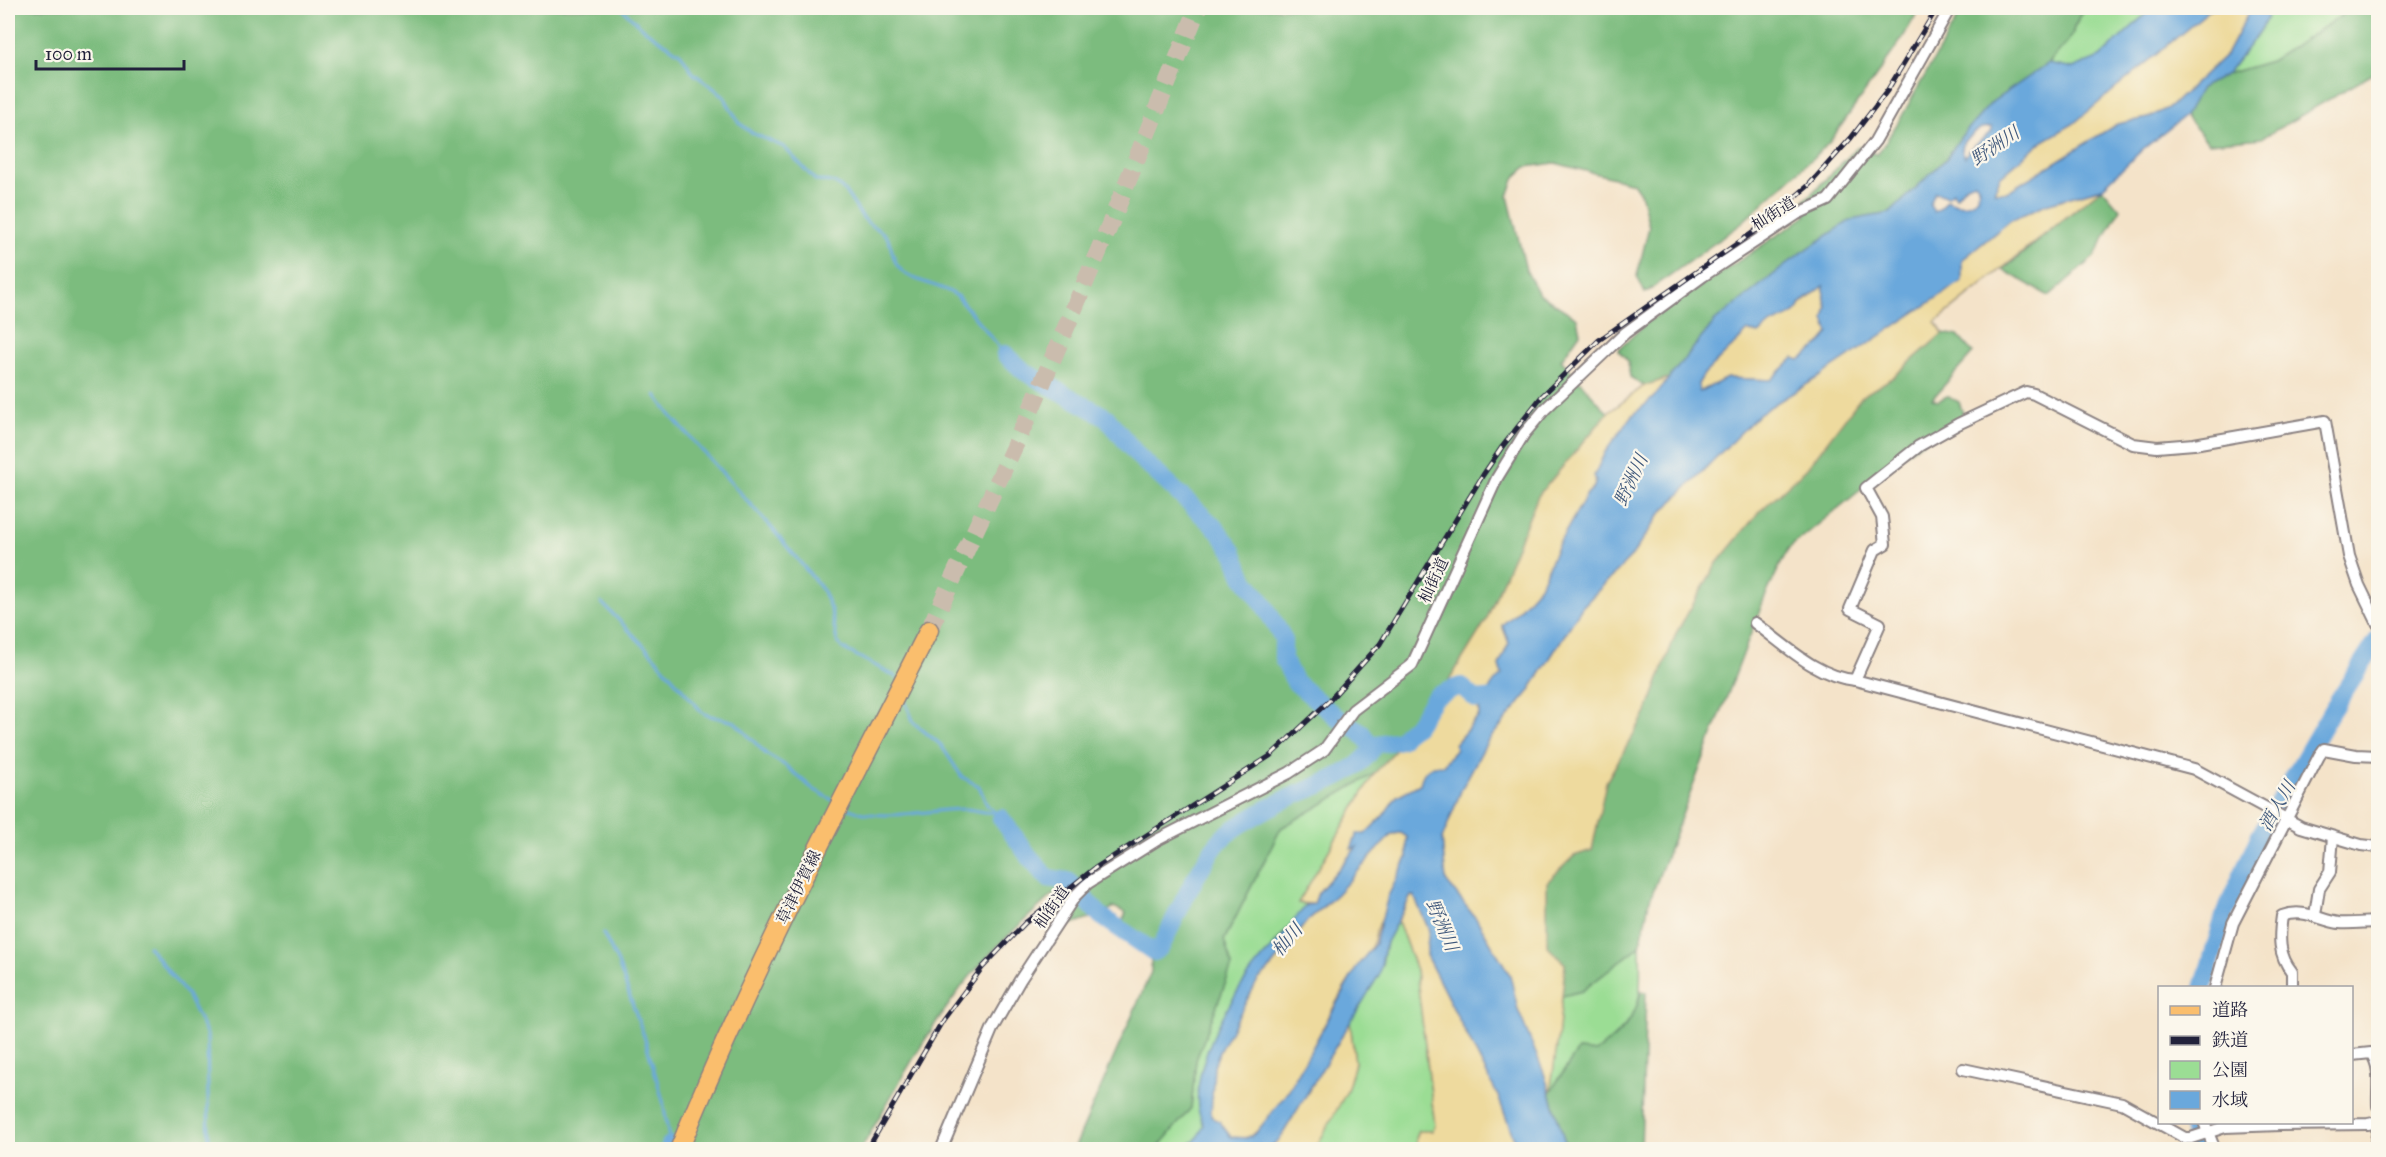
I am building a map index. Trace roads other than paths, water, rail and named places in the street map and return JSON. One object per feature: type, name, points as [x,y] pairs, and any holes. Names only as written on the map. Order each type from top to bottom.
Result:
[{"type":"main road","name":"草津伊賀線","points":[[679,1149],[753,980],[804,872],[930,630]]},
{"type":"street","name":"杣街道","points":[[941,1149],[993,1027],[1020,980],[1075,896],[1088,883],[1157,840],[1289,772],[1324,750],[1353,710],[1412,665],[1497,478],[1531,426],[1545,409],[1625,333],[1703,276],[1797,214],[1828,200],[1875,141],[1950,8]]},
{"type":"street","points":[[1855,680],[1880,624],[1850,609],[1875,550],[1885,544],[1882,517],[1866,488],[1919,446],[1958,424],[2026,392],[2133,444],[2157,447],[2194,444],[2325,421],[2349,556],[2359,585],[2379,624]]},
{"type":"street","points":[[1755,624],[1837,678],[1855,680],[2194,769],[2285,820],[2333,837],[2361,845],[2379,847]]},
{"type":"street","points":[[2215,986],[2232,923],[2324,749],[2356,755],[2379,756]]},
{"type":"street","points":[[2314,915],[2319,889],[2330,872],[2333,837]]},
{"type":"street","points":[[2292,986],[2292,972],[2285,963],[2281,951],[2279,934],[2282,916],[2290,913],[2314,915],[2339,923],[2379,921]]},
{"type":"street","points":[[2353,1055],[2371,1053],[2379,1063],[2377,1090],[2379,1106]]},
{"type":"street","points":[[1963,1069],[2122,1103],[2158,1122]]},
{"type":"street","points":[[2185,1137],[2206,1127],[2280,1124],[2368,1125],[2379,1122]]},
{"type":"street","points":[[2161,1124],[2185,1137]]},
{"type":"street","points":[[2206,1127],[2215,1149]]},
{"type":"street","points":[[2375,1149],[2379,1127]]},
{"type":"street","points":[[2185,1137],[2187,1149]]},
{"type":"water","points":[[2152,8],[2212,8],[2073,124],[2038,144],[2000,177],[1994,192],[2007,192],[2117,124],[2148,118],[2170,107],[2227,53],[2251,8],[2272,8],[2260,31],[2227,74],[2201,88],[2185,116],[2143,149],[2102,188],[2046,204],[2011,220],[1962,260],[1962,281],[1817,378],[1760,413],[1662,512],[1630,558],[1582,607],[1528,693],[1487,742],[1462,788],[1442,839],[1446,881],[1477,920],[1510,975],[1518,1010],[1544,1073],[1567,1149],[1518,1149],[1498,1096],[1426,955],[1429,930],[1414,896],[1411,896],[1386,942],[1379,975],[1279,1140],[1269,1149],[1181,1149],[1195,1141],[1204,1126],[1198,1108],[1201,1073],[1213,1037],[1231,1002],[1255,967],[1304,908],[1314,904],[1318,893],[1357,847],[1351,849],[1357,834],[1365,834],[1383,816],[1397,796],[1420,784],[1427,769],[1443,765],[1456,749],[1455,744],[1479,716],[1487,694],[1494,682],[1502,675],[1499,665],[1509,643],[1502,625],[1540,586],[1556,549],[1587,494],[1594,487],[1596,480],[1594,476],[1605,452],[1633,415],[1653,398],[1715,321],[1801,253],[1851,220],[1890,213],[1947,158],[1960,138],[1992,102],[2049,63],[2073,68],[2100,57]],"holes":[[[1992,127],[1992,131],[1969,150],[1965,157],[1962,151],[1963,142],[1981,128]],[[1975,182],[1979,187],[1973,202],[1958,204],[1947,200],[1941,208],[1934,212],[1930,205],[1935,192],[1947,197],[1953,192],[1956,197],[1966,185]],[[1824,286],[1827,308],[1824,319],[1829,333],[1818,346],[1800,360],[1794,358],[1771,380],[1727,378],[1699,392],[1698,384],[1704,374],[1748,331],[1759,334],[1771,324],[1793,314],[1801,303]],[[1401,833],[1407,837],[1407,858],[1388,896],[1375,944],[1358,965],[1289,1090],[1256,1133],[1247,1138],[1231,1137],[1219,1121],[1211,1115],[1214,1066],[1219,1052],[1258,980],[1268,971],[1307,921],[1337,894],[1392,834]]]},
{"type":"waterway","points":[[621,8],[645,30],[681,54],[693,73],[723,95],[739,123],[752,133],[784,147],[816,181],[830,182],[839,186],[867,222],[886,236],[898,267],[912,277],[957,296],[1005,354]]},
{"type":"waterway","points":[[1005,354],[1025,372],[1106,417],[1138,456],[1216,528],[1233,551],[1243,576],[1263,603],[1283,638],[1283,659],[1295,682],[1339,719],[1360,731],[1371,745],[1401,740],[1408,731],[1416,726],[1435,697],[1451,690],[1461,686],[1477,700],[1494,698],[1506,691]]},
{"type":"waterway","points":[[656,395],[671,416],[770,526],[822,589],[831,610],[837,641],[842,648],[896,678]]},
{"type":"waterway","points":[[601,602],[654,656],[702,712],[735,722],[766,754],[786,766],[813,789],[836,802]]},
{"type":"waterway","name":"酒人川","points":[[2204,986],[2225,913],[2259,837],[2332,710],[2378,639]]},
{"type":"waterway","points":[[903,696],[914,723],[941,745],[962,777],[979,786],[987,805],[1001,818]]},
{"type":"waterway","points":[[1001,818],[1048,878],[1068,881],[1101,916],[1154,952],[1161,947],[1191,886],[1210,854],[1227,834],[1278,803],[1346,772],[1368,755],[1374,745]]},
{"type":"waterway","points":[[847,808],[860,812],[890,815],[965,809],[993,812]]},
{"type":"waterway","points":[[603,933],[618,963],[645,1039],[663,1101],[670,1145]]},
{"type":"waterway","points":[[148,946],[187,995],[207,1035],[209,1150]]},
{"type":"waterway","name":"酒人川","points":[[2192,1124],[2199,1150]]},
{"type":"waterway","points":[[669,1150],[670,1145]]},
{"type":"tunnel","points":[[929,630],[1026,421],[1111,222],[1198,8]]},
{"type":"railway","points":[[867,1150],[943,1020],[982,968],[1025,923],[1095,868],[1270,756],[1329,701],[1380,644],[1483,475],[1542,396],[1599,340],[1755,231],[1808,186],[1851,138],[1887,91],[1937,8]]},
{"type":"water label","name":"野洲川","points":[[1995,146]]},
{"type":"water label","name":"野洲川","points":[[1631,480]]},
{"type":"water label","name":"野洲川","points":[[1442,925]]},
{"type":"water label","name":"杣川","points":[[1287,940]]}]
